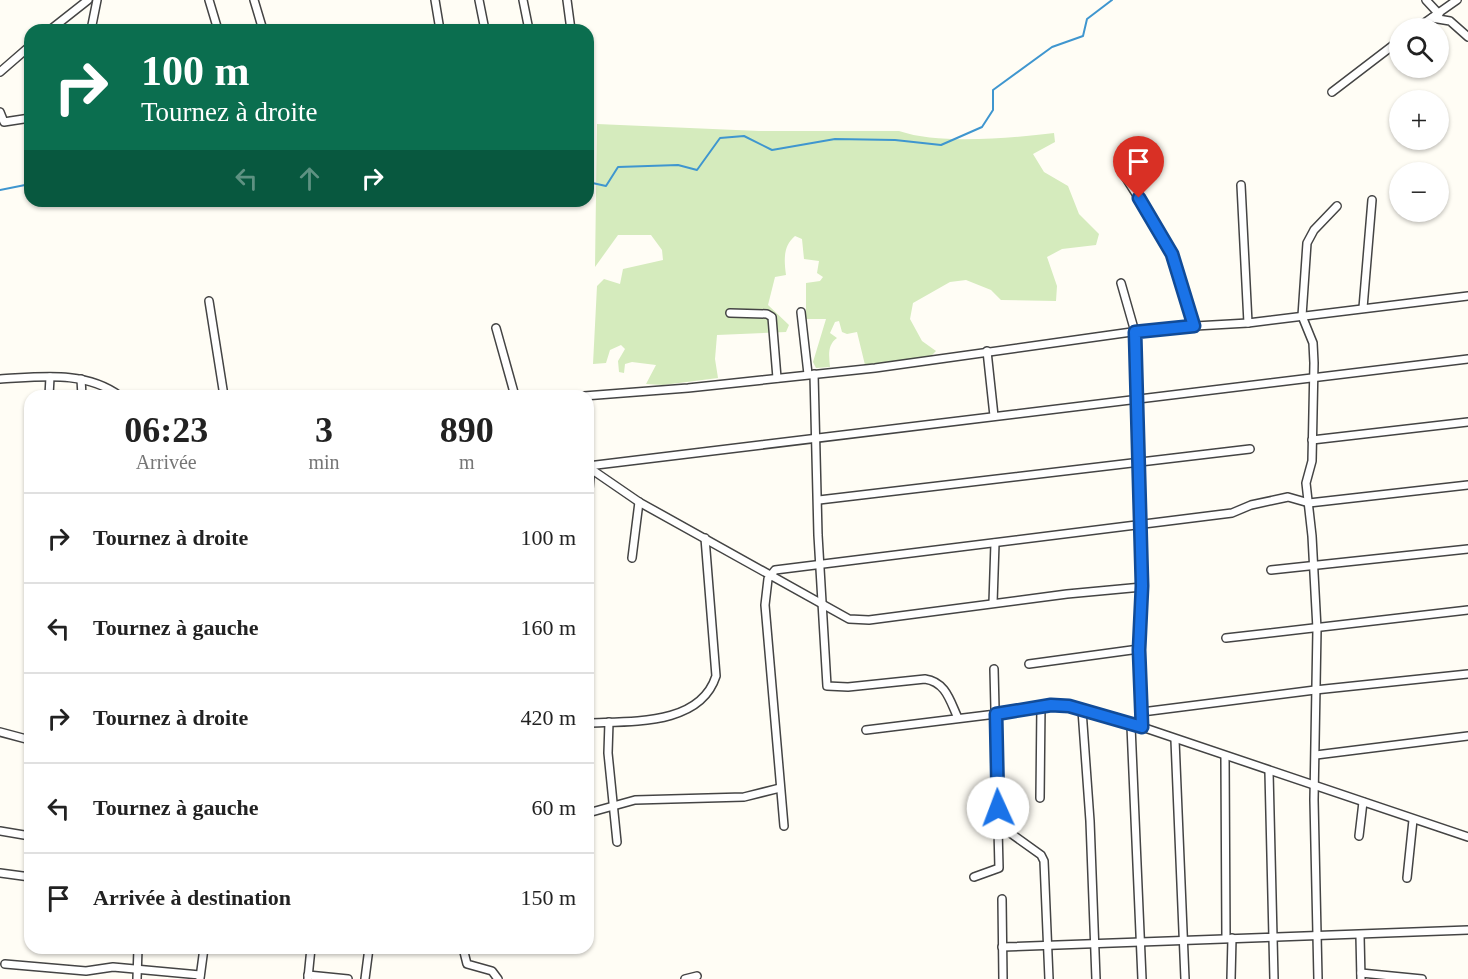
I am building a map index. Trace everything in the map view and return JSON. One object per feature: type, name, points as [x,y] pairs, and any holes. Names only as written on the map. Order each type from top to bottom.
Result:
[{"type":"street","points":[[58,24],[88,0]]},
{"type":"street","points":[[93,24],[97,0]]},
{"type":"street","points":[[209,0],[216,24]]},
{"type":"street","points":[[254,0],[261,24]]},
{"type":"street","points":[[435,0],[439,24]]},
{"type":"street","points":[[479,0],[484,24]]},
{"type":"street","points":[[523,0],[528,24]]},
{"type":"street","points":[[567,0],[570,24]]},
{"type":"street","points":[[1426,0],[1436,16],[1450,21],[1468,37]]},
{"type":"street","points":[[1433,18],[1454,2]]},
{"type":"street","points":[[1450,21],[1454,2]]},
{"type":"street","points":[[1332,92],[1389,48]]},
{"type":"street","points":[[0,72],[24,51]]},
{"type":"street","points":[[0,112],[4,122],[24,119]]},
{"type":"street","points":[[1126,178],[1166,241],[1194,326]]},
{"type":"street","points":[[1241,185],[1248,323]]},
{"type":"street","points":[[1363,308],[1372,200]]},
{"type":"street","points":[[1318,979],[1315,690],[1317,629],[1306,483],[1312,461],[1314,377],[1313,343],[1302,316],[1307,243],[1314,230],[1338,206]]},
{"type":"street","points":[[1120,282],[1135,332],[1142,586],[1139,650],[1142,727]]},
{"type":"street","points":[[594,395],[777,378],[952,358],[987,351],[1135,332],[1248,323],[1468,296]]},
{"type":"street","points":[[209,301],[223,390]]},
{"type":"street","points":[[801,312],[811,374],[817,438],[819,563],[827,686],[848,687],[925,679],[935,681],[941,684],[958,718]]},
{"type":"street","points":[[730,313],[767,314],[772,317],[777,378]]},
{"type":"street","points":[[496,327],[513,390]]},
{"type":"street","points":[[987,351],[994,416]]},
{"type":"street","points":[[594,466],[1468,359]]},
{"type":"street","points":[[49,390],[50,377]]},
{"type":"street","points":[[0,380],[50,377],[81,379],[112,390]]},
{"type":"street","points":[[81,379],[82,390]]},
{"type":"street","points":[[1312,440],[1468,422]]},
{"type":"street","points":[[819,500],[1096,468],[1138,460],[1250,449]]},
{"type":"street","points":[[594,471],[639,502],[771,573],[849,619],[869,620],[1142,586]]},
{"type":"street","points":[[594,476],[602,477]]},
{"type":"street","points":[[771,573],[781,568],[819,563],[995,543],[1085,530],[1140,526],[1232,513],[1251,505],[1288,497],[1309,503],[1468,485]]},
{"type":"street","points":[[633,558],[639,502]]},
{"type":"street","points":[[594,723],[656,719],[677,713],[695,705],[712,687],[716,676],[705,538]]},
{"type":"street","points":[[993,603],[995,543]]},
{"type":"street","points":[[1271,570],[1394,555],[1468,549]]},
{"type":"street","points":[[771,573],[765,605],[784,826]]},
{"type":"street","points":[[1226,638],[1468,610]]},
{"type":"street","points":[[1029,664],[1139,650]]},
{"type":"street","points":[[974,877],[999,868],[994,669]]},
{"type":"street","points":[[1142,712],[1315,690],[1468,674]]},
{"type":"street","points":[[866,730],[996,714],[1041,705],[1082,710],[1131,726],[1142,727],[1468,837]]},
{"type":"street","points":[[1040,798],[1041,705]]},
{"type":"street","points":[[1082,710],[1096,979]]},
{"type":"street","points":[[609,722],[608,753],[617,842]]},
{"type":"street","points":[[1131,726],[1133,821],[1142,979]]},
{"type":"street","points":[[0,732],[24,738]]},
{"type":"street","points":[[1316,755],[1468,736]]},
{"type":"street","points":[[1175,740],[1185,979]]},
{"type":"street","points":[[1226,757],[1231,979]]},
{"type":"street","points":[[1269,771],[1274,979]]},
{"type":"street","points":[[594,812],[613,807],[625,801],[744,798],[780,788]]},
{"type":"street","points":[[613,795],[625,801]]},
{"type":"street","points":[[1359,836],[1363,802]]},
{"type":"street","points":[[1407,878],[1413,820]]},
{"type":"street","points":[[999,825],[1041,855],[1044,861],[1049,979]]},
{"type":"street","points":[[0,831],[24,835]]},
{"type":"street","points":[[0,873],[24,876]]},
{"type":"street","points":[[1002,899],[1003,979]]},
{"type":"street","points":[[1002,948],[1185,939],[1360,936],[1468,930]]},
{"type":"street","points":[[1360,936],[1361,976],[1422,979]]},
{"type":"street","points":[[137,979],[138,954]]},
{"type":"street","points":[[4,964],[86,971],[113,967],[200,977],[203,954]]},
{"type":"street","points":[[310,954],[308,977],[348,979]]},
{"type":"street","points":[[365,979],[368,954]]},
{"type":"street","points":[[465,954],[467,964],[492,971],[498,979]]},
{"type":"street","points":[[685,979],[697,976]]},
{"type":"green space","points":[[597,124],[759,131],[899,131],[934,138],[955,139],[1054,133],[1055,142],[1033,154],[1044,172],[1068,186],[1079,214],[1099,234],[1096,245],[1062,249],[1047,257],[1057,286],[1056,301],[1001,300],[991,290],[966,280],[950,282],[913,303],[910,319],[922,341],[936,351],[931,356],[865,365],[857,332],[847,334],[842,332],[839,321],[835,322],[830,333],[837,338],[830,347],[830,367],[816,368],[813,362],[826,319],[806,319],[806,283],[820,281],[823,277],[817,273],[819,261],[804,259],[802,239],[795,236],[786,249],[786,275],[775,277],[768,305],[789,325],[786,332],[717,335],[715,359],[718,378],[663,385],[646,384],[656,365],[632,362],[625,364],[624,373],[619,372],[618,361],[625,349],[621,345],[610,350],[606,363],[593,364],[597,286],[604,279],[620,284],[623,269],[663,260],[662,250],[651,235],[618,235],[595,267]]},
{"type":"waterway","points":[[594,183],[606,186],[618,167],[678,165],[697,170],[720,138],[744,136],[772,150],[835,139],[895,140],[941,145],[982,127],[993,110],[993,90],[1052,47],[1083,36],[1087,19],[1112,0]]},
{"type":"waterway","points":[[0,190],[24,185]]},
{"type":"route","points":[[998,808],[996,714],[1041,705],[1069,706],[1131,726],[1142,727],[1139,650],[1142,586],[1135,332],[1194,326],[1172,254],[1139,198]]}]
